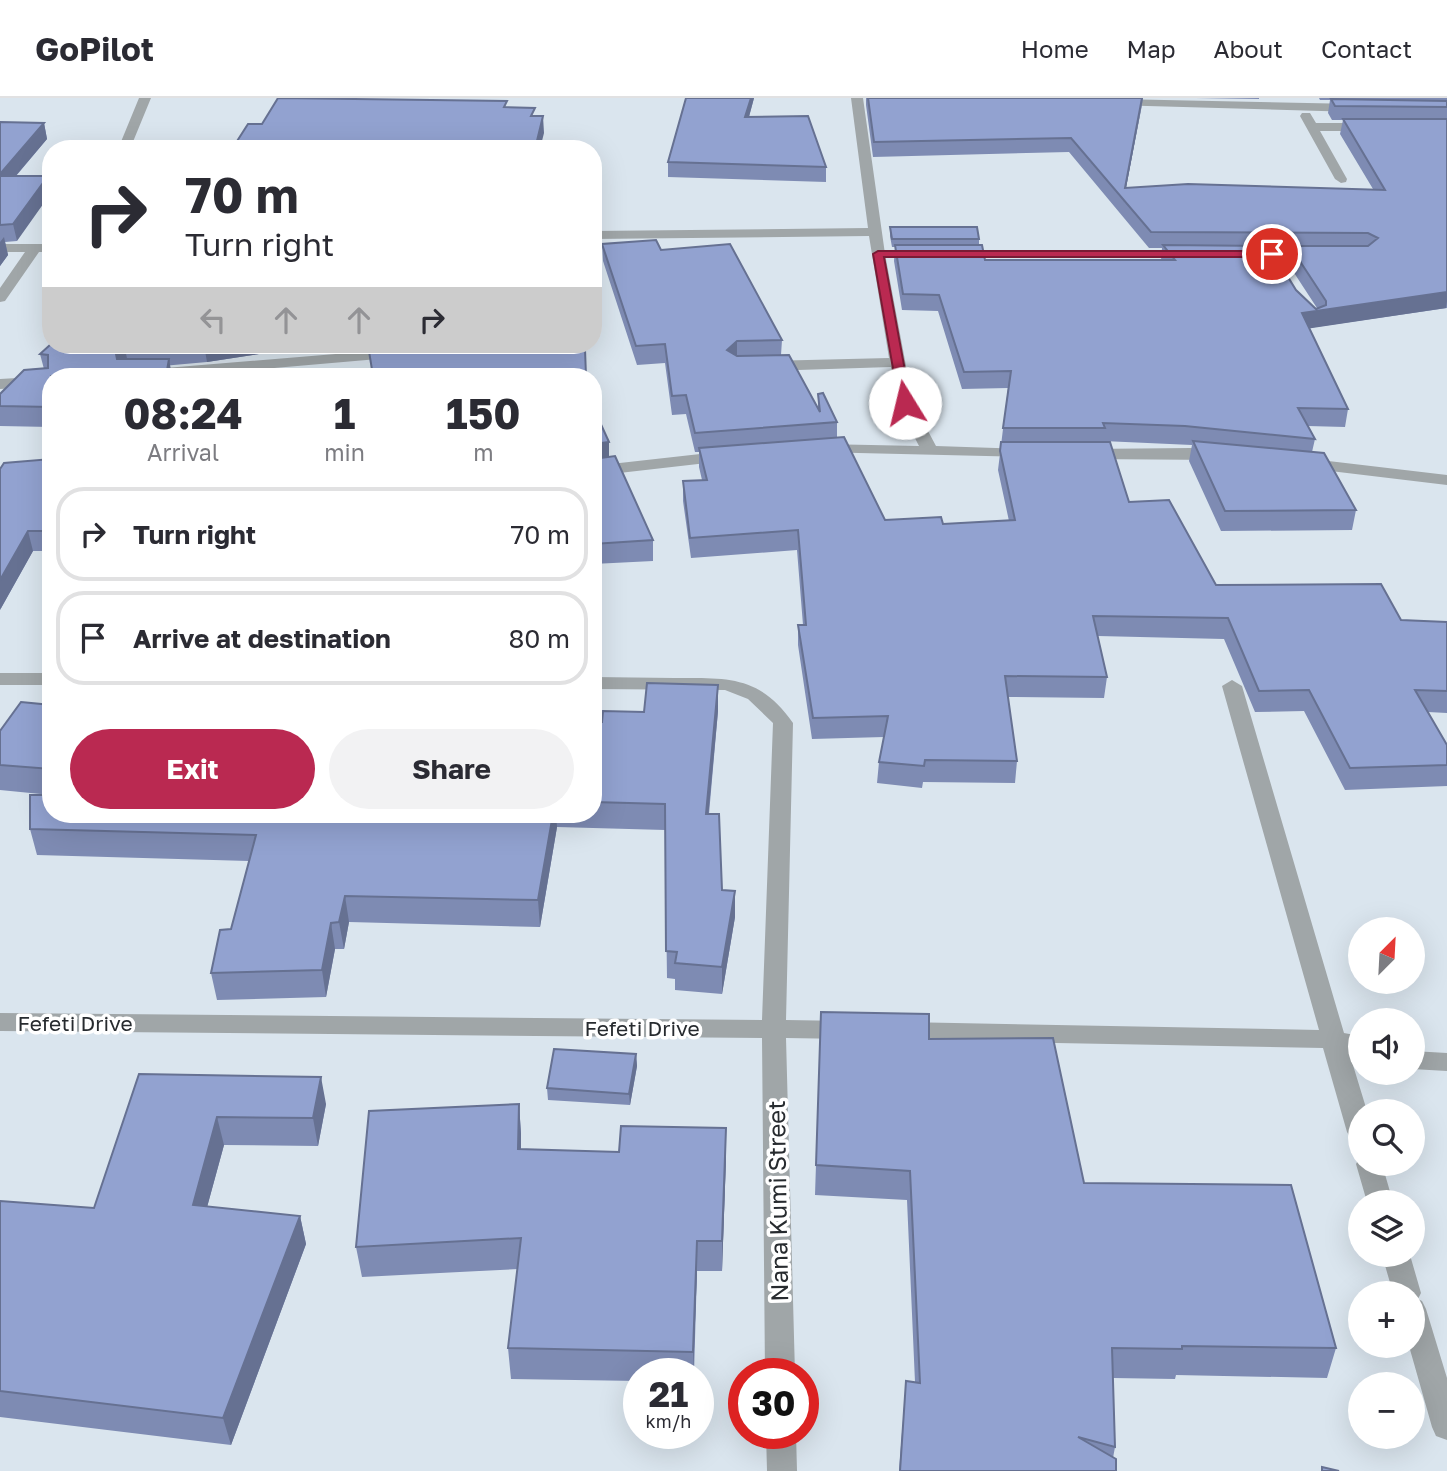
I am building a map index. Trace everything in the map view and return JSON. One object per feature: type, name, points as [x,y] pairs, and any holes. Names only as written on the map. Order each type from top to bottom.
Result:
[{"type":"street","points":[[128,140],[145,98]]},
{"type":"street","points":[[847,98],[871,99]]},
{"type":"street","points":[[857,98],[877,232],[885,254],[905,403],[930,451]]},
{"type":"street","points":[[1107,103],[1300,102],[1368,108]]},
{"type":"street","points":[[1300,102],[1341,179]]},
{"type":"street","points":[[1311,127],[1379,127]]},
{"type":"street","points":[[602,235],[877,232]]},
{"type":"street","points":[[0,248],[42,248]]},
{"type":"street","points":[[0,298],[35,248]]},
{"type":"street","points":[[946,254],[1204,254]]},
{"type":"street","points":[[1231,254],[1276,260],[1338,255]]},
{"type":"street","points":[[227,368],[396,354]]},
{"type":"street","points":[[750,366],[899,362]]},
{"type":"street","points":[[0,384],[42,382]]},
{"type":"street","points":[[803,451],[844,448],[1039,454]]},
{"type":"street","points":[[1066,454],[1191,453],[1232,457]]},
{"type":"street","points":[[602,470],[748,454]]},
{"type":"street","points":[[1286,461],[1447,480]]},
{"type":"street","points":[[0,679],[42,679]]},
{"type":"street","points":[[602,683],[728,684],[755,695],[772,709],[783,723],[774,1029]]},
{"type":"street","points":[[1232,686],[1350,1099]]},
{"type":"street","name":"Fefeti Drive","points":[[0,1022],[774,1029],[1332,1039],[1348,1042]]},
{"type":"street","name":"Nana Kumi Street","points":[[774,1029],[780,1358]]},
{"type":"street","points":[[1425,1061],[1447,1062]]},
{"type":"street","points":[[1425,1353],[1447,1427]]},
{"type":"street","points":[[781,1449],[782,1471]]},
{"type":"building","points":[[278,98],[507,101],[504,107],[535,108],[531,116],[543,116],[537,140],[238,140],[248,124],[262,124]]},
{"type":"building","points":[[686,98],[751,98],[745,117],[808,116],[826,167],[668,162]]},
{"type":"building","points":[[868,98],[1142,98],[1125,188],[1188,184],[1385,190],[1343,119],[1447,119],[1447,292],[1302,313],[1348,409],[1298,408],[1315,439],[1185,426],[1103,423],[1105,428],[1003,428],[1011,371],[964,372],[939,295],[903,294],[895,245],[982,245],[985,260],[1175,260],[1163,245],[1269,246],[1296,290],[1316,309],[1326,305],[1326,301],[1290,246],[1368,246],[1378,238],[1368,233],[1151,232],[1071,138],[874,142]]},
{"type":"building","points":[[1331,99],[1447,101],[1447,107],[1335,106]]},
{"type":"building","points":[[0,122],[44,123],[0,174]]},
{"type":"building","points":[[0,176],[42,176],[42,184],[13,224],[0,225]]},
{"type":"building","points":[[890,227],[977,227],[979,239],[892,239]]},
{"type":"building","points":[[656,240],[661,250],[730,244],[782,340],[737,341],[727,350],[737,356],[789,355],[820,412],[818,394],[823,393],[837,422],[695,433],[686,395],[672,396],[665,344],[636,346],[602,244]]},
{"type":"building","points":[[40,354],[116,354],[117,359],[169,359],[167,368],[48,368],[48,355]]},
{"type":"building","points":[[369,354],[585,354],[586,368],[372,368]]},
{"type":"building","points":[[42,368],[42,407],[0,406],[0,394],[24,370]]},
{"type":"building","points":[[602,427],[609,442],[602,443]]},
{"type":"building","points":[[844,437],[885,520],[941,517],[943,524],[1015,520],[1000,451],[1001,442],[1110,442],[1129,502],[1169,500],[1216,585],[1381,584],[1401,620],[1447,622],[1447,691],[1415,690],[1447,745],[1447,765],[1350,768],[1309,690],[1259,691],[1228,618],[1093,616],[1107,677],[1005,676],[1017,761],[925,760],[924,766],[879,762],[888,716],[813,718],[798,625],[806,625],[798,530],[690,538],[683,481],[707,480],[699,448]]},
{"type":"building","points":[[1193,441],[1324,453],[1356,510],[1225,511]]},
{"type":"building","points":[[615,456],[653,540],[602,543],[602,458]]},
{"type":"building","points":[[42,460],[42,531],[28,531],[0,580],[0,469],[4,463]]},
{"type":"building","points":[[647,683],[718,685],[706,814],[719,814],[722,890],[735,891],[722,967],[675,963],[677,952],[666,951],[665,804],[602,802],[603,711],[644,712]]},
{"type":"building","points":[[21,702],[42,704],[42,768],[0,765],[0,731]]},
{"type":"building","points":[[30,795],[42,795],[42,823],[551,823],[538,900],[345,896],[339,922],[331,923],[322,970],[211,973],[220,930],[231,929],[256,835],[30,829]]},
{"type":"building","points":[[821,1012],[929,1014],[929,1039],[1053,1038],[1084,1183],[1291,1185],[1336,1348],[1112,1348],[1115,1447],[1078,1437],[1116,1459],[1116,1471],[900,1471],[906,1381],[920,1383],[910,1171],[816,1165]]},
{"type":"building","points":[[554,1049],[636,1054],[629,1094],[547,1088]]},
{"type":"building","points":[[139,1074],[321,1077],[313,1118],[217,1117],[193,1205],[300,1216],[223,1418],[0,1391],[0,1201],[94,1208]]},
{"type":"building","points":[[519,1104],[518,1149],[619,1152],[621,1126],[726,1128],[722,1241],[697,1241],[693,1352],[508,1348],[521,1238],[356,1247],[369,1111]]},
{"type":"building","points":[[1322,1467],[1339,1471],[1322,1471]]},
{"type":"route","points":[[905,403],[878,254],[1272,254]]}]
